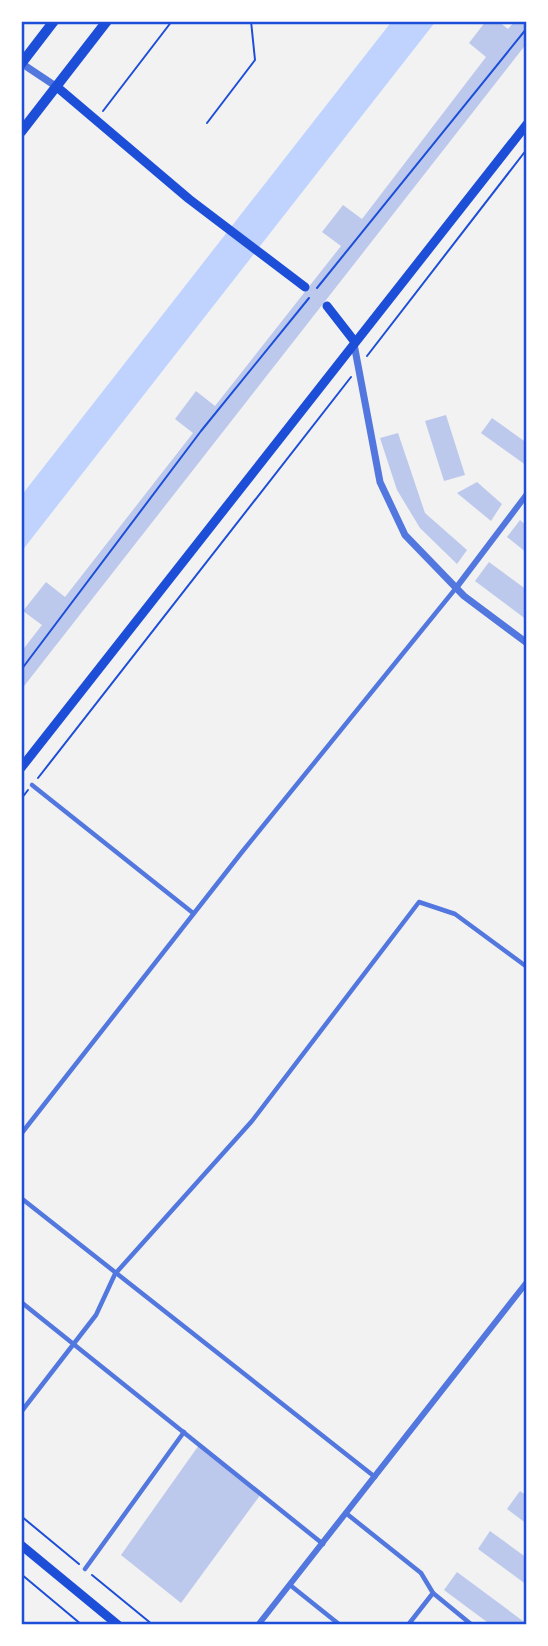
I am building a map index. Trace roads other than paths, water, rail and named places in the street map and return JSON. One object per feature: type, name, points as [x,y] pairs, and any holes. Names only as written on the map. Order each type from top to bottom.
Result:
[{"type":"main road","points":[[21,63],[54,21]]},
{"type":"main road","points":[[21,132],[107,21]]},
{"type":"main road","points":[[57,87],[189,199],[305,287]]},
{"type":"main road","points":[[21,768],[527,124]]},
{"type":"main road","points":[[327,306],[355,342]]},
{"type":"main road","points":[[21,1545],[118,1625]]},
{"type":"street","points":[[21,63],[57,87]]},
{"type":"street","points":[[355,342],[380,482],[405,535],[456,588],[527,643]]},
{"type":"street","points":[[21,1134],[193,913],[456,588],[527,494]]},
{"type":"street","points":[[32,785],[193,913]]},
{"type":"street","points":[[21,1412],[96,1315],[115,1274],[252,1121],[419,902],[455,914],[527,967]]},
{"type":"street","points":[[21,1198],[375,1478]]},
{"type":"street","points":[[258,1625],[527,1282]]},
{"type":"street","points":[[21,1302],[323,1544]]},
{"type":"street","points":[[85,1569],[184,1433]]},
{"type":"street","points":[[347,1514],[421,1573],[433,1593],[472,1625]]},
{"type":"street","points":[[290,1585],[340,1625]]},
{"type":"street","points":[[408,1625],[433,1593]]},
{"type":"water","points":[[392,21],[436,21],[21,552],[21,496]]}]
